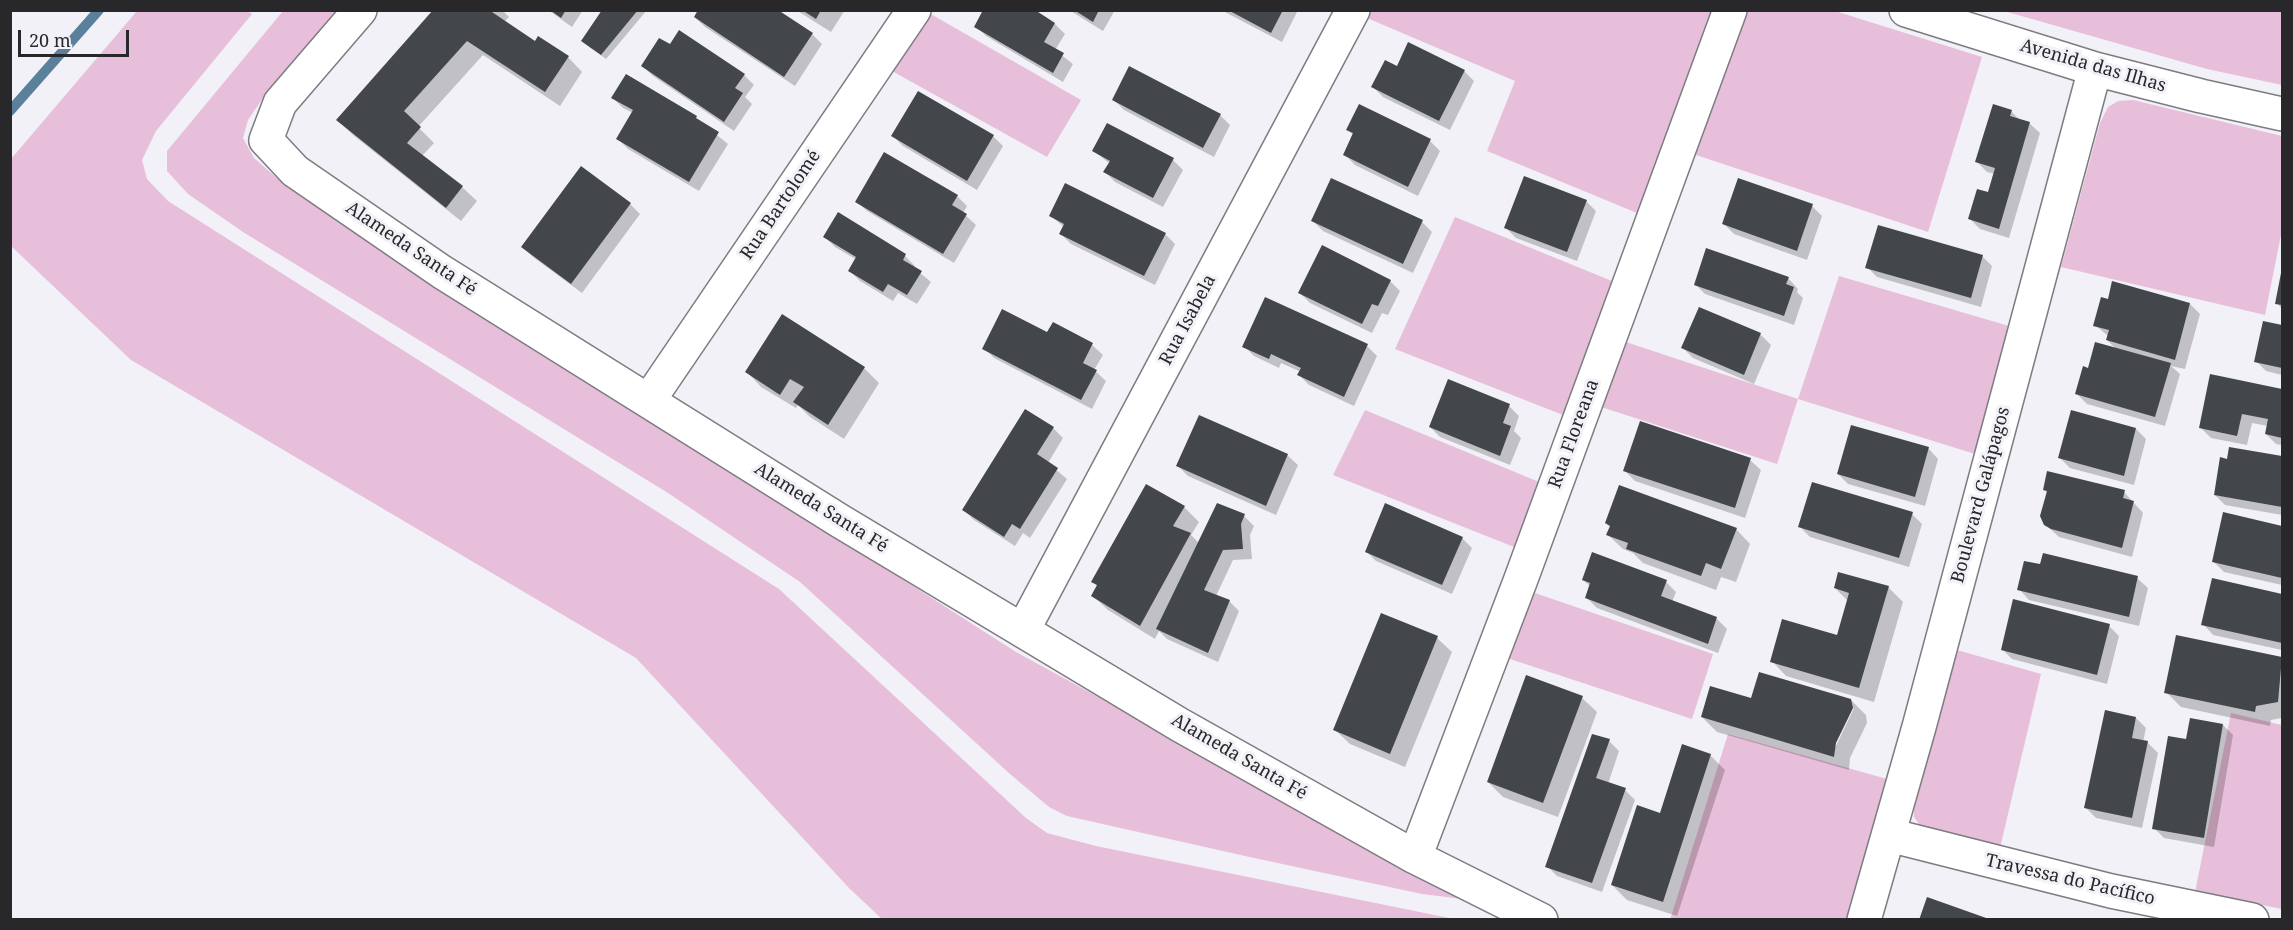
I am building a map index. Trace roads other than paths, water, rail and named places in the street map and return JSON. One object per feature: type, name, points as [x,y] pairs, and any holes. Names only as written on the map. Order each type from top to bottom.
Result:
[{"type":"street","name":"Alameda Santa Fé","points":[[360,10],[280,103],[266,140],[294,171],[442,272],[840,521],[1180,725],[1415,857],[1541,920]]},
{"type":"street","name":"Rua Bartolomé","points":[[649,400],[914,10]]},
{"type":"street","name":"Rua Isabela","points":[[1023,630],[1353,10]]},
{"type":"street","name":"Rua Floreana","points":[[1415,857],[1525,568],[1730,10]]},
{"type":"street","name":"Avenida das Ilhas","points":[[1906,10],[2095,69],[2283,114]]},
{"type":"street","name":"Boulevard Galápagos","points":[[1864,920],[1889,835],[2095,69]]},
{"type":"street","name":"Travessa do Pacífico","points":[[1889,835],[2111,891],[2252,920]]},
{"type":"waterway","points":[[10,111],[99,10]]}]
